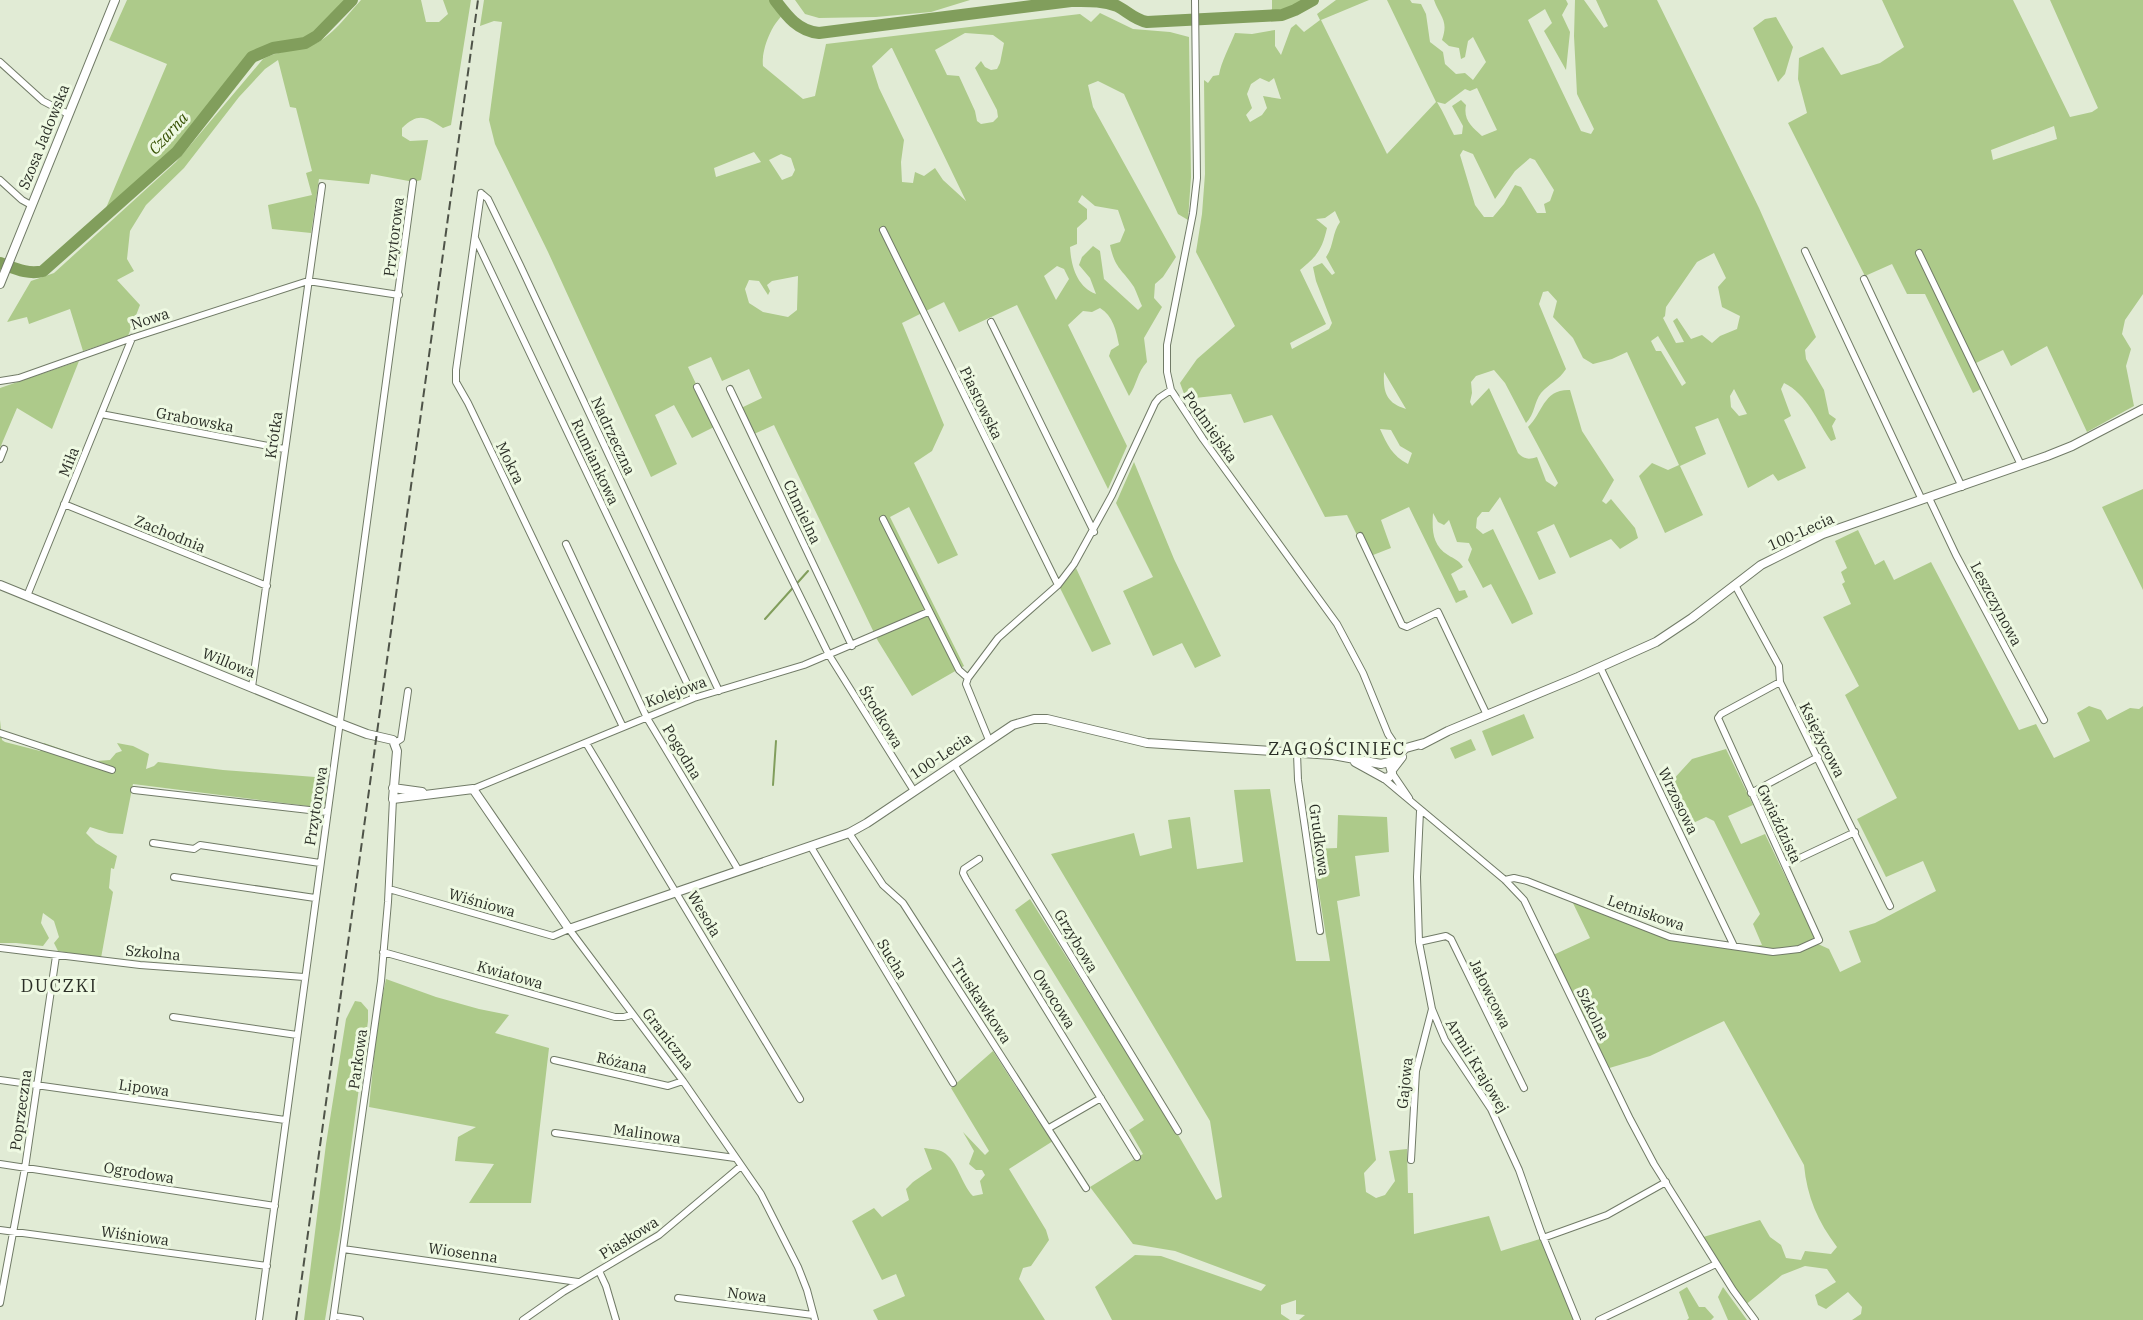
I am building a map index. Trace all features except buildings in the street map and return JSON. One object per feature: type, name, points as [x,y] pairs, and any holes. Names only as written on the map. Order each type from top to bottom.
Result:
[{"type":"street","name":"Szosa Jadowska","points":[[2,279],[115,0]]},
{"type":"street","name":"Podmiejska","points":[[1195,3],[1197,178],[1193,213],[1167,345],[1167,372],[1171,390],[1217,458],[1337,624],[1364,673],[1388,734],[1401,754]]},
{"type":"street","points":[[0,62],[43,101],[68,114]]},
{"type":"street","points":[[0,180],[31,205]]},
{"type":"street","name":"Przytorowa","points":[[259,1320],[413,183]]},
{"type":"street","name":"Krótka","points":[[252,687],[322,186]]},
{"type":"street","name":"Mokra","points":[[481,193],[456,382],[623,727]]},
{"type":"street","name":"Nadrzeczna","points":[[481,193],[488,199],[515,255],[719,691]]},
{"type":"street","name":"Piastowska","points":[[883,230],[1058,585]]},
{"type":"street","name":"Rumiankowa","points":[[474,237],[694,698]]},
{"type":"street","name":"Leszczynowa","points":[[1805,251],[1926,499],[2044,720]]},
{"type":"street","points":[[1919,253],[2021,465]]},
{"type":"street","points":[[1864,279],[1962,487]]},
{"type":"street","name":"Przytorowa","points":[[308,281],[399,295]]},
{"type":"street","name":"Nowa","points":[[0,381],[19,378],[132,338],[308,281]]},
{"type":"street","points":[[991,322],[1094,532]]},
{"type":"street","name":"Miła","points":[[27,596],[132,338]]},
{"type":"street","name":"Środkowa","points":[[697,387],[829,655],[914,791]]},
{"type":"street","name":"Chmielna","points":[[730,389],[852,646]]},
{"type":"street","points":[[989,740],[966,684],[968,678],[998,638],[1058,585],[1074,564],[1094,532],[1155,403],[1171,390]]},
{"type":"street","name":"100-Lecia","points":[[568,929],[849,833],[989,740],[1022,722],[1034,719],[1047,719],[1147,743],[1347,758],[1388,768],[1413,745],[1424,743],[1635,652],[1669,634],[1761,566],[1823,534],[1962,487],[2072,446],[2143,409]]},
{"type":"street","name":"Grabowska","points":[[101,414],[284,449]]},
{"type":"street","points":[[0,459],[4,449]]},
{"type":"street","name":"Zachodnia","points":[[64,504],[267,586]]},
{"type":"street","points":[[883,519],[959,670],[968,678]]},
{"type":"street","points":[[1360,536],[1402,625],[1407,627],[1438,612],[1487,715]]},
{"type":"street","name":"Pogodna","points":[[566,544],[647,717],[739,871]]},
{"type":"street","name":"Willowa","points":[[0,585],[341,724],[367,734],[389,738],[395,743]]},
{"type":"street","name":"Księżycowa","points":[[1735,585],[1779,666],[1780,682],[1890,906]]},
{"type":"street","name":"Kolejowa","points":[[393,799],[400,800],[432,793],[473,789],[694,698],[769,677],[829,655],[928,612]]},
{"type":"street","name":"Wrzosowa","points":[[1600,667],[1734,946]]},
{"type":"street","name":"Gwiaździsta","points":[[1780,682],[1721,714],[1718,718],[1819,940]]},
{"type":"street","points":[[393,799],[397,751],[395,743],[401,739],[408,690]]},
{"type":"street","points":[[0,733],[112,770]]},
{"type":"street","name":"Wesoła","points":[[586,743],[800,1099]]},
{"type":"street","name":"Grudkowa","points":[[1297,753],[1298,780],[1320,931]]},
{"type":"street","points":[[1751,793],[1818,757]]},
{"type":"street","name":"100-Lecia","points":[[1347,758],[1380,776]]},
{"type":"street","name":"Grzybowa","points":[[954,764],[1178,1131]]},
{"type":"street","points":[[1378,768],[1388,768],[1389,777],[1380,776],[1378,768]]},
{"type":"street","name":"Szkolna","points":[[1388,768],[1420,811],[1505,880],[1524,900],[1630,1119],[1732,1290],[1755,1320]]},
{"type":"street","name":"Szkolna","points":[[1380,776],[1413,803]]},
{"type":"street","name":"Kolejowa","points":[[393,788],[432,793]]},
{"type":"street","name":"Graniczna","points":[[473,789],[568,929],[683,1081],[765,1201],[798,1267],[814,1317]]},
{"type":"street","points":[[134,790],[327,812]]},
{"type":"street","name":"Parkowa","points":[[333,1318],[381,981],[389,889],[393,799]]},
{"type":"street","name":"Armii Krajowej","points":[[1420,811],[1417,877],[1419,942],[1432,1009],[1445,1040],[1491,1109],[1520,1170],[1543,1238],[1577,1320]]},
{"type":"street","points":[[1785,865],[1855,832]]},
{"type":"street","name":"Truskawkowa","points":[[849,833],[883,885],[903,903],[1086,1188]]},
{"type":"street","points":[[153,843],[194,849],[200,845],[320,863]]},
{"type":"street","name":"Sucha","points":[[811,847],[953,1083]]},
{"type":"street","name":"Owocowa","points":[[979,860],[964,869],[966,879],[1137,1156]]},
{"type":"street","points":[[174,877],[315,898]]},
{"type":"street","name":"Letniskowa","points":[[1505,880],[1514,878],[1527,881],[1670,937],[1773,952],[1798,949],[1819,940]]},
{"type":"street","name":"Wiśniowa","points":[[389,889],[553,936],[568,929]]},
{"type":"street","name":"Jałowcowa","points":[[1419,942],[1446,936],[1451,939],[1524,1088]]},
{"type":"street","name":"Szkolna","points":[[0,948],[140,965],[304,977]]},
{"type":"street","name":"Kwiatowa","points":[[383,952],[615,1017],[631,1014]]},
{"type":"street","name":"Poprzeczna","points":[[0,1303],[25,1168],[56,956]]},
{"type":"street","name":"Gajowa","points":[[1412,1160],[1416,1071],[1432,1009]]},
{"type":"street","points":[[173,1017],[297,1035]]},
{"type":"street","name":"Różana","points":[[554,1060],[668,1086],[683,1081]]},
{"type":"street","name":"Lipowa","points":[[0,1080],[285,1120]]},
{"type":"street","points":[[1049,1128],[1101,1098]]},
{"type":"street","name":"Malinowa","points":[[555,1133],[735,1158]]},
{"type":"street","name":"Ogrodowa","points":[[0,1164],[275,1206]]},
{"type":"street","name":"Piaskowa","points":[[523,1320],[578,1282],[659,1235],[741,1166]]},
{"type":"street","points":[[1543,1238],[1607,1215],[1666,1182]]},
{"type":"street","name":"Wiśniowa","points":[[0,1230],[267,1266]]},
{"type":"street","name":"Wiosenna","points":[[344,1249],[578,1282]]},
{"type":"street","points":[[1599,1320],[1716,1264]]},
{"type":"street","points":[[599,1271],[609,1294],[616,1320]]},
{"type":"street","name":"Nowa","points":[[678,1298],[814,1317]]},
{"type":"street","points":[[333,1318],[360,1320]]},
{"type":"green space","points":[[127,0],[347,0],[315,33],[305,39],[275,43],[251,54],[174,150],[103,215],[167,64],[109,40]]},
{"type":"green space","points":[[361,0],[421,0],[426,22],[439,22],[448,14],[443,0],[471,0],[451,125],[443,128],[426,119],[417,118],[402,128],[402,136],[410,141],[428,140],[421,180],[414,182],[371,174],[369,184],[319,179],[311,233],[272,229],[268,205],[312,195],[306,173],[312,171],[296,108],[290,107],[278,60],[265,69],[239,97],[184,168],[146,205],[130,231],[127,259],[134,271],[117,280],[140,305],[128,336],[83,351],[70,309],[29,324],[27,317],[7,322],[31,281],[54,273],[176,162],[263,59],[312,45],[326,37]]},
{"type":"green space","points":[[484,0],[772,0],[783,15],[768,39],[763,66],[803,99],[815,96],[826,44],[1080,14],[1091,22],[1100,13],[1133,29],[1170,32],[1189,37],[1191,177],[1188,220],[1178,214],[1124,94],[1098,81],[1088,85],[1093,107],[1176,257],[1163,277],[1155,284],[1154,298],[1162,307],[1144,338],[1147,362],[1129,396],[1109,356],[1111,350],[1119,345],[1108,315],[1100,308],[1092,312],[1083,311],[1068,325],[1127,446],[1108,489],[1017,305],[959,332],[944,302],[902,323],[944,425],[932,451],[914,463],[958,555],[938,564],[909,507],[890,517],[964,666],[912,696],[878,641],[774,425],[754,434],[741,408],[762,398],[749,369],[722,381],[711,357],[688,367],[716,426],[692,438],[674,405],[655,415],[677,464],[651,477],[548,252],[495,144],[489,120],[502,22],[494,21],[480,26]],"holes":[[[965,33],[993,35],[1004,43],[997,69],[991,70],[981,61],[975,68],[997,110],[998,117],[993,122],[981,124],[977,121],[975,111],[959,76],[947,75],[935,50]],[[892,48],[966,201],[943,180],[935,168],[924,176],[915,172],[913,183],[902,182],[901,162],[904,140],[879,88],[872,66]],[[754,152],[761,162],[716,177],[714,168]],[[781,154],[791,158],[795,170],[792,176],[782,180],[769,160]],[[1082,195],[1095,206],[1118,210],[1125,230],[1120,242],[1110,245],[1117,264],[1135,289],[1142,306],[1138,310],[1104,279],[1100,251],[1093,246],[1082,257],[1079,265],[1090,278],[1096,294],[1089,291],[1076,275],[1070,247],[1077,244],[1077,228],[1087,219],[1087,209],[1078,202]],[[1057,266],[1064,269],[1069,279],[1056,300],[1044,276]],[[798,276],[797,310],[788,317],[763,312],[749,303],[745,289],[749,280],[759,281],[768,295],[770,291],[767,285],[772,281]]]},
{"type":"green space","points":[[795,0],[970,0],[931,12],[876,17],[819,18],[805,14]]},
{"type":"green space","points":[[1272,0],[1308,0],[1292,8],[1272,11]]},
{"type":"green space","points":[[1336,0],[1369,0],[1321,20],[1387,154],[1436,102],[1387,0],[1410,0],[1412,3],[1421,4],[1426,14],[1430,42],[1443,52],[1445,64],[1456,74],[1465,73],[1473,80],[1486,62],[1473,37],[1468,41],[1465,57],[1461,59],[1459,48],[1449,46],[1442,40],[1444,23],[1434,0],[1566,0],[1568,4],[1562,15],[1570,32],[1566,70],[1544,31],[1552,23],[1545,9],[1528,20],[1581,131],[1591,134],[1594,129],[1577,94],[1575,0],[1584,0],[1604,28],[1608,26],[1596,0],[1657,0],[1759,208],[1816,337],[1805,350],[1806,359],[1824,390],[1829,414],[1836,419],[1832,426],[1836,439],[1831,441],[1805,401],[1784,383],[1781,389],[1791,416],[1784,420],[1806,468],[1778,481],[1773,474],[1748,488],[1718,418],[1695,427],[1706,454],[1680,466],[1703,515],[1665,533],[1639,476],[1652,463],[1668,470],[1679,465],[1627,352],[1593,364],[1583,358],[1573,338],[1553,317],[1557,301],[1548,291],[1543,292],[1539,304],[1566,369],[1541,393],[1526,423],[1505,383],[1494,370],[1476,376],[1471,382],[1470,402],[1472,406],[1489,388],[1518,453],[1526,458],[1537,457],[1546,481],[1555,487],[1558,483],[1528,427],[1544,403],[1554,393],[1570,390],[1582,431],[1614,480],[1602,501],[1606,504],[1611,499],[1635,528],[1638,538],[1620,549],[1611,539],[1570,558],[1554,524],[1537,532],[1556,573],[1539,580],[1500,497],[1489,512],[1482,512],[1477,518],[1476,528],[1483,534],[1493,529],[1533,614],[1512,624],[1491,584],[1483,588],[1468,560],[1472,549],[1469,543],[1457,542],[1449,520],[1444,525],[1438,522],[1433,513],[1433,531],[1436,542],[1443,551],[1463,567],[1451,574],[1459,591],[1465,590],[1468,597],[1456,603],[1409,507],[1381,520],[1391,548],[1368,557],[1347,515],[1325,517],[1272,415],[1244,423],[1231,394],[1186,399],[1180,383],[1197,359],[1235,326],[1196,252],[1205,174],[1204,80],[1208,83],[1213,76],[1219,75],[1235,33],[1252,34],[1275,30],[1275,46],[1281,55],[1291,28],[1296,24],[1304,32],[1320,20],[1317,14]],"holes":[[[1260,78],[1269,82],[1274,78],[1281,99],[1263,96],[1267,108],[1262,115],[1250,122],[1246,115],[1252,108],[1247,94],[1251,84]],[[1477,88],[1497,130],[1482,136],[1469,123],[1465,110],[1466,105],[1461,100],[1452,106],[1463,126],[1462,134],[1454,135],[1437,102],[1445,104],[1465,89],[1470,91]],[[1463,150],[1473,154],[1495,199],[1515,171],[1530,158],[1535,160],[1554,190],[1550,201],[1544,204],[1546,213],[1537,213],[1521,187],[1515,185],[1493,217],[1484,217],[1475,205],[1460,155]],[[1335,211],[1340,222],[1326,257],[1335,273],[1332,275],[1322,263],[1313,267],[1332,323],[1329,329],[1292,349],[1290,343],[1326,324],[1300,270],[1318,252],[1325,236],[1327,228],[1316,219],[1325,218]],[[1714,253],[1726,278],[1718,287],[1722,307],[1740,316],[1737,329],[1720,336],[1712,343],[1702,335],[1691,339],[1677,318],[1673,321],[1684,342],[1676,343],[1663,318],[1666,307],[1697,262]],[[1658,336],[1686,383],[1682,386],[1661,351],[1656,351],[1651,341]],[[1384,372],[1406,409],[1390,400],[1384,385]],[[1734,389],[1747,414],[1739,416],[1731,407],[1730,396]],[[1380,429],[1391,430],[1400,446],[1412,453],[1408,464],[1398,457],[1388,445]]]},
{"type":"green space","points":[[1882,0],[2013,0],[2070,117],[2092,112],[2098,108],[2050,0],[2143,0],[2143,294],[2125,320],[2122,334],[2131,349],[2126,366],[2134,406],[2087,432],[2047,346],[2011,366],[2003,350],[1976,363],[1985,387],[1973,393],[1925,294],[1907,294],[1892,264],[1865,276],[1788,123],[1807,113],[1798,79],[1799,58],[1823,47],[1841,75],[1880,63],[1904,47]],"holes":[[[2054,126],[2057,139],[1993,160],[1991,150]]]},
{"type":"green space","points":[[1776,17],[1793,47],[1785,74],[1778,82],[1753,28],[1765,19]]},
{"type":"green space","points":[[79,361],[52,429],[17,408],[0,448],[0,388]]},
{"type":"green space","points":[[1134,462],[1174,559],[1221,656],[1195,668],[1182,643],[1153,656],[1123,591],[1153,577],[1116,503]]},
{"type":"green space","points":[[2143,489],[2143,590],[2102,507]]},
{"type":"green space","points":[[1858,530],[1875,565],[1884,560],[1894,580],[1931,562],[2019,730],[2036,724],[2054,758],[2090,741],[2077,713],[2089,706],[2101,710],[2107,720],[2130,708],[2139,709],[2143,706],[2143,1320],[1852,1320],[1861,1314],[1862,1307],[1848,1292],[1826,1309],[1818,1305],[1815,1295],[1836,1282],[1827,1269],[1805,1266],[1782,1275],[1744,1306],[1700,1238],[1760,1220],[1770,1237],[1781,1245],[1786,1258],[1801,1260],[1805,1251],[1831,1254],[1837,1247],[1814,1209],[1804,1165],[1724,1021],[1650,1056],[1606,1069],[1551,956],[1590,938],[1570,897],[1670,937],[1734,946],[1762,945],[1753,924],[1760,914],[1714,821],[1706,817],[1691,824],[1670,783],[1692,759],[1726,749],[1753,805],[1728,816],[1741,844],[1765,834],[1818,944],[1829,949],[1840,972],[1861,962],[1849,931],[1875,923],[1936,891],[1923,861],[1886,877],[1857,819],[1897,798],[1845,695],[1859,686],[1823,617],[1851,604],[1842,584],[1845,582],[1841,572],[1847,568],[1835,541]]},
{"type":"green space","points":[[1076,568],[1111,644],[1092,652],[1060,588]]},
{"type":"green space","points":[[1524,714],[1534,738],[1492,756],[1482,731]]},
{"type":"green space","points":[[0,720],[2,740],[5,742],[40,751],[44,743],[96,761],[110,760],[116,753],[122,751],[117,743],[133,746],[149,754],[146,769],[158,762],[223,770],[328,778],[324,808],[133,784],[123,834],[109,833],[90,827],[86,833],[96,843],[117,856],[114,869],[111,868],[109,888],[113,892],[101,958],[58,951],[54,943],[59,937],[54,921],[43,913],[41,923],[49,938],[43,946],[0,943]]},
{"type":"green space","points":[[1471,739],[1476,750],[1455,759],[1450,748]]},
{"type":"green space","points":[[1270,789],[1296,961],[1330,961],[1312,849],[1337,848],[1338,815],[1387,817],[1389,852],[1355,856],[1360,896],[1337,901],[1376,1160],[1364,1173],[1366,1192],[1376,1198],[1385,1195],[1395,1181],[1389,1151],[1407,1149],[1408,1193],[1413,1193],[1414,1234],[1489,1216],[1501,1251],[1543,1238],[1577,1320],[1299,1320],[1305,1315],[1296,1314],[1296,1300],[1281,1305],[1281,1314],[1290,1320],[1112,1320],[1095,1287],[1135,1255],[1161,1256],[1261,1291],[1266,1285],[1175,1251],[1133,1244],[1090,1187],[1143,1154],[1129,1130],[1144,1120],[1015,910],[1030,899],[1177,1133],[1216,1200],[1222,1197],[1210,1121],[1051,854],[1134,833],[1140,856],[1172,848],[1168,820],[1190,817],[1197,869],[1243,862],[1234,790]]},
{"type":"green space","points":[[386,979],[436,997],[509,1015],[495,1033],[549,1048],[531,1203],[469,1203],[494,1164],[455,1161],[458,1137],[476,1127],[369,1107],[378,1018]]},
{"type":"green space","points":[[355,1001],[361,1002],[368,1010],[368,1021],[340,1229],[325,1320],[304,1320],[326,1144],[346,1019]]},
{"type":"green space","points":[[993,1051],[1053,1141],[1009,1169],[1046,1230],[1049,1240],[1031,1266],[1023,1268],[1019,1279],[1045,1320],[878,1320],[873,1310],[905,1296],[896,1274],[882,1280],[852,1221],[874,1208],[882,1217],[909,1200],[906,1189],[932,1169],[924,1148],[943,1152],[952,1161],[973,1196],[983,1194],[980,1181],[985,1175],[982,1170],[976,1170],[969,1164],[974,1151],[963,1132],[985,1155],[989,1151],[951,1088]]},
{"type":"green space","points":[[1687,1287],[1699,1307],[1705,1307],[1714,1317],[1711,1320],[1687,1320],[1689,1318],[1679,1292]]},
{"type":"green space","points":[[1723,1287],[1747,1320],[1728,1320],[1718,1297]]},
{"type":"waterway","name":"Czarna","points":[[0,263],[26,272],[43,271],[177,152],[252,57],[273,48],[305,43],[317,36],[352,0]]},
{"type":"waterway","name":"Czarna","points":[[775,0],[799,26],[819,33],[1071,1],[1111,4],[1147,22],[1282,15],[1313,0]]},
{"type":"waterway","points":[[765,619],[808,571]]},
{"type":"waterway","points":[[773,785],[776,741]]},
{"type":"railway","points":[[296,1320],[478,0]]},
{"type":"district","name":"ZAGOŚCINIEC","points":[[1337,749]]},
{"type":"district","name":"DUCZKI","points":[[59,986]]}]
